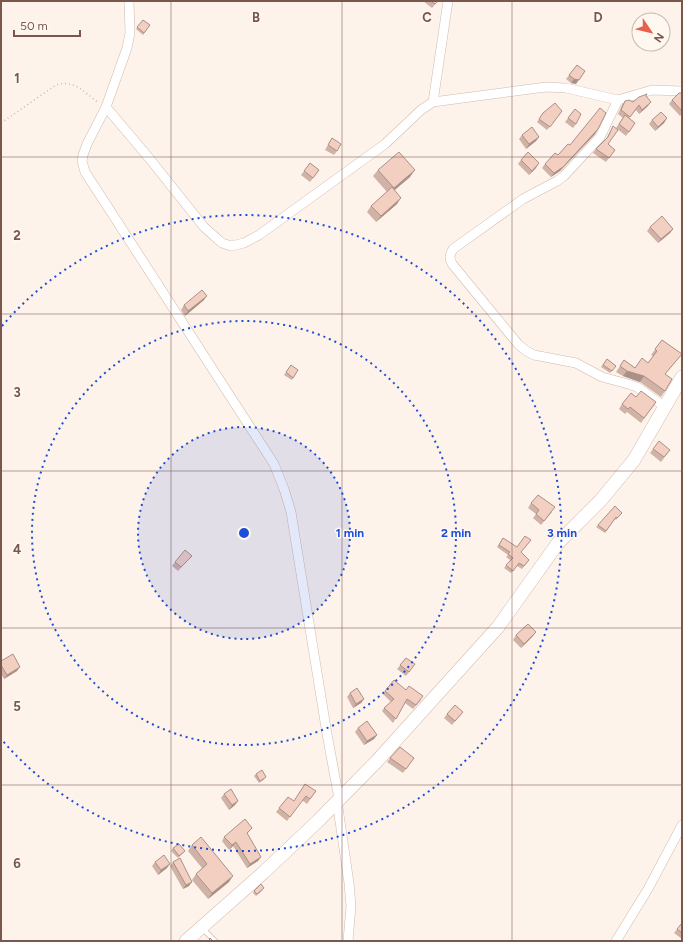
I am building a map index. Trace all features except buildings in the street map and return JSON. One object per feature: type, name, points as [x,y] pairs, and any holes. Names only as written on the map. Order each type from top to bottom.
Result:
[{"type":"street","points":[[129,1],[130,33],[127,48],[102,105],[82,161],[85,172],[274,464],[284,489],[291,512],[338,800],[351,906],[348,941]]},
{"type":"street","points":[[433,102],[448,1]]},
{"type":"street","points":[[102,105],[149,158],[204,227],[222,243],[232,246],[244,243],[271,226],[385,144],[421,110],[433,102],[546,87],[566,88],[610,100],[618,100],[652,90],[682,91]]},
{"type":"street","points":[[618,100],[600,137],[564,176],[524,199],[453,249],[450,254],[450,260],[513,338],[525,350],[534,354],[576,363],[602,377],[628,384],[642,390],[665,407]]},
{"type":"street","points":[[186,941],[264,872],[377,761],[500,624],[558,543],[568,532],[588,515],[634,460],[681,383]]},
{"type":"street","points":[[616,941],[648,888],[682,825]]},
{"type":"lane","points":[[202,928],[214,941]]},
{"type":"path","points":[[1,123],[56,85],[64,83],[76,86],[102,105]]}]
